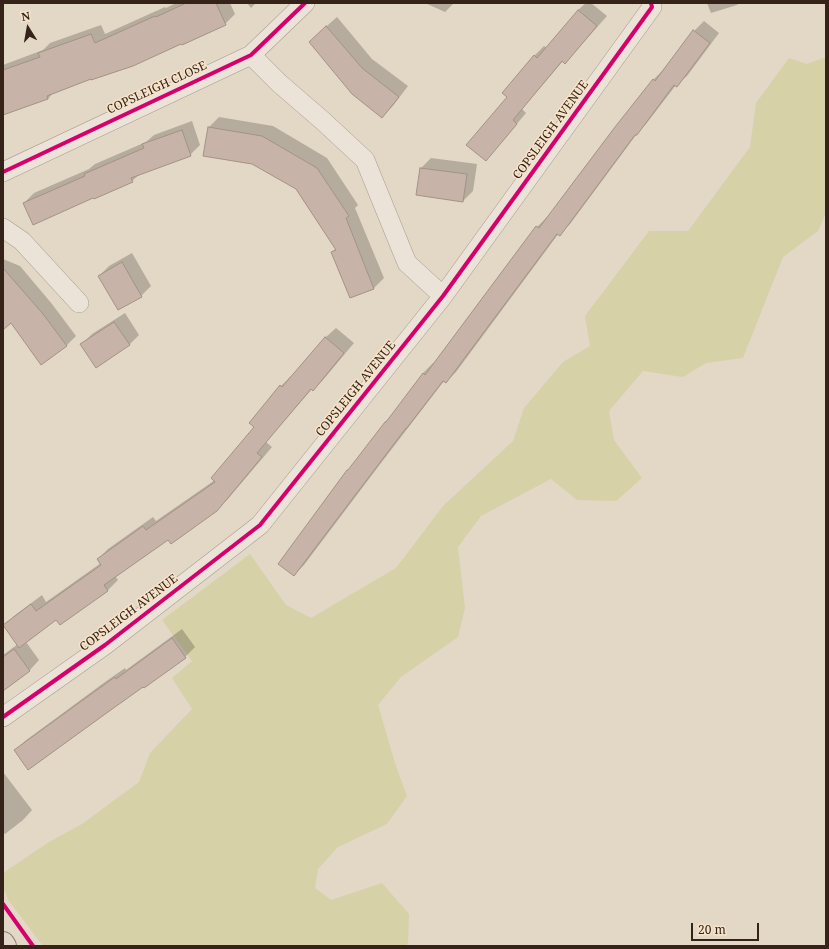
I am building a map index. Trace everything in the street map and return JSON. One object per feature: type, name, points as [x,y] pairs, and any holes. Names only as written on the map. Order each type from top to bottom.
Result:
[{"type":"street","name":"COPSLEIGH CLOSE","points":[[3,172],[251,55],[306,3]]},
{"type":"street","name":"COPSLEIGH AVENUE","points":[[3,717],[105,645],[260,525],[443,296],[652,8],[651,3]]},
{"type":"street","points":[[251,55],[279,83],[365,160],[407,263],[443,296]]},
{"type":"street","points":[[3,228],[22,241],[79,303]]},
{"type":"shaded area","points":[[826,57],[826,213],[818,231],[783,257],[743,358],[706,363],[683,377],[643,371],[609,411],[614,440],[642,478],[616,501],[577,500],[551,479],[481,516],[458,547],[465,608],[458,637],[401,677],[378,705],[395,763],[407,796],[387,824],[338,847],[318,869],[315,888],[331,900],[382,883],[409,914],[408,943],[406,946],[43,946],[9,901],[3,887],[3,873],[49,842],[82,824],[139,782],[150,753],[192,709],[172,678],[192,661],[162,620],[250,554],[286,605],[311,618],[396,568],[443,506],[513,441],[524,408],[563,362],[590,346],[585,316],[649,231],[688,231],[750,147],[756,103],[789,58],[807,64]]},
{"type":"building","points":[[186,3],[216,3],[226,25],[133,66],[91,79],[47,96],[48,99],[3,115],[3,70],[40,57],[38,53],[91,34],[95,43]]},
{"type":"building","points":[[578,10],[597,26],[565,64],[562,61],[513,120],[517,124],[486,161],[466,145],[507,97],[502,93],[534,55],[537,58]]},
{"type":"building","points":[[326,26],[362,68],[399,97],[382,118],[352,94],[309,42]]},
{"type":"building","points":[[693,30],[710,43],[677,87],[674,85],[560,236],[557,234],[446,383],[443,381],[294,576],[278,564],[347,470],[423,373],[425,375],[536,226],[539,228],[615,127],[653,79],[655,81]]},
{"type":"building","points":[[208,127],[262,136],[317,168],[349,216],[346,218],[374,289],[350,298],[331,252],[336,250],[296,189],[252,164],[203,156]]},
{"type":"building","points":[[182,130],[191,156],[131,178],[133,182],[33,225],[23,203],[144,148],[142,144]]},
{"type":"building","points":[[420,168],[467,174],[463,202],[416,195]]},
{"type":"building","points":[[122,262],[142,297],[118,310],[98,276]]},
{"type":"building","points":[[3,268],[43,314],[67,346],[41,365],[11,323],[3,330]]},
{"type":"building","points":[[114,322],[130,345],[96,368],[80,344]]},
{"type":"building","points":[[325,337],[344,353],[313,391],[311,389],[257,453],[262,457],[217,511],[171,544],[168,540],[104,585],[108,591],[60,625],[56,620],[19,648],[3,625],[31,604],[36,611],[101,565],[97,559],[143,526],[146,530],[215,482],[211,478],[254,427],[249,423],[280,385],[282,387]]},
{"type":"building","points":[[172,638],[186,658],[144,688],[143,687],[28,770],[14,750]]},
{"type":"building","points":[[14,649],[30,671],[3,691],[3,657]]},
{"type":"cycle path","points":[[3,172],[251,55],[305,3]]},
{"type":"cycle path","points":[[3,717],[105,645],[260,525],[443,296],[652,7],[651,3]]},
{"type":"cycle path","points":[[3,904],[33,946]]}]
